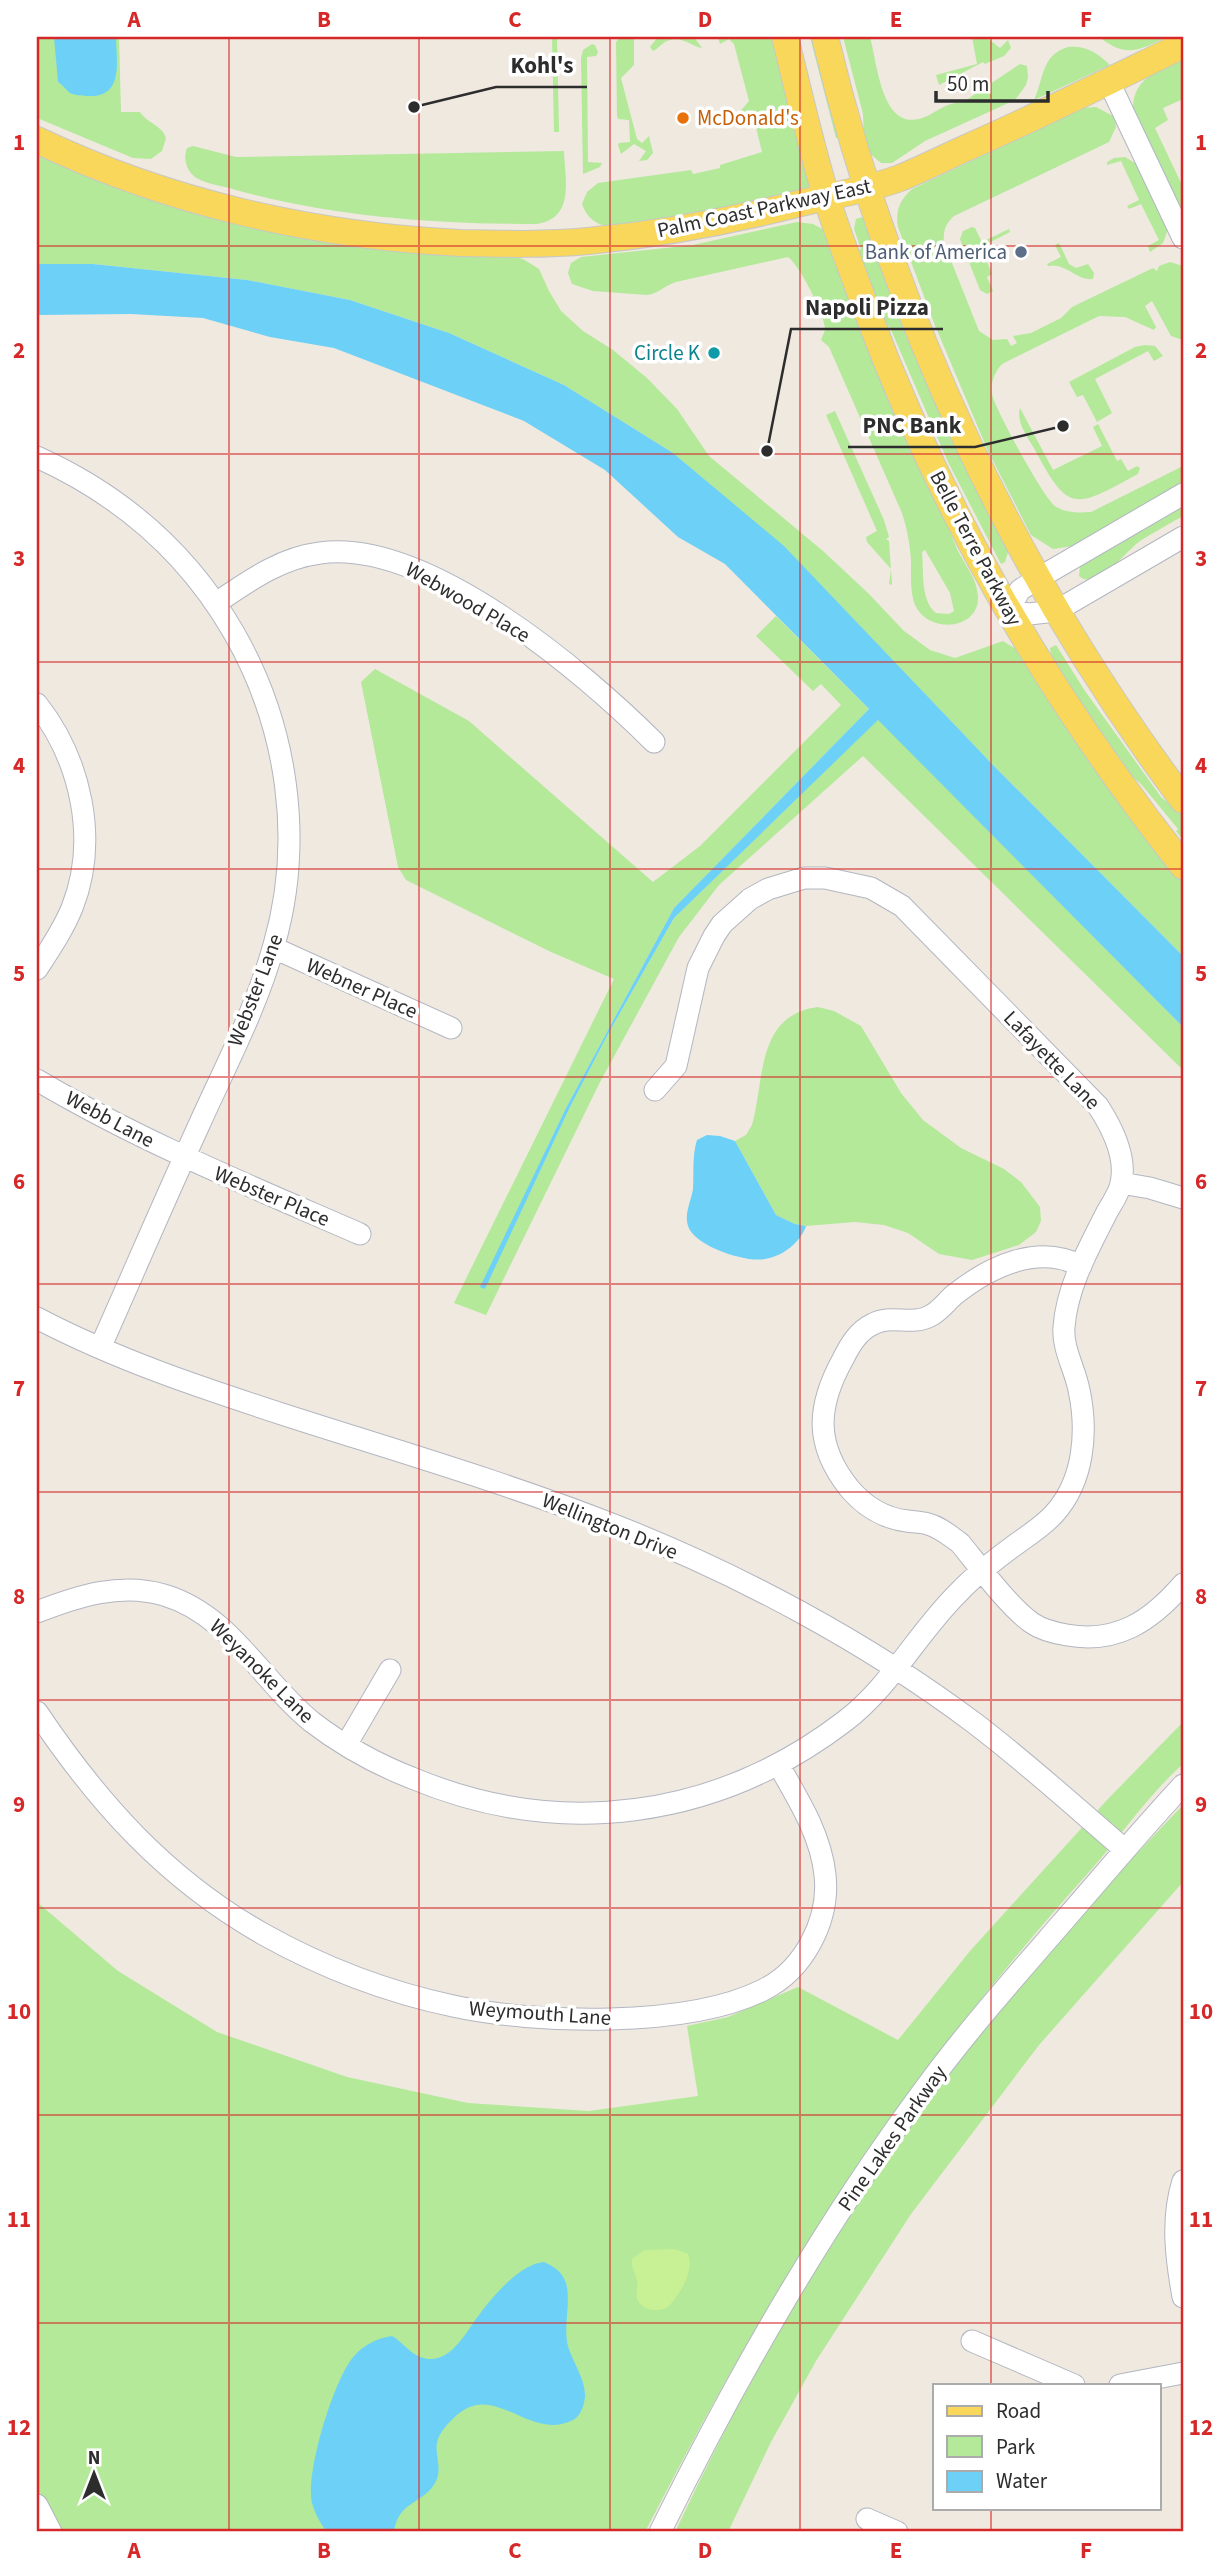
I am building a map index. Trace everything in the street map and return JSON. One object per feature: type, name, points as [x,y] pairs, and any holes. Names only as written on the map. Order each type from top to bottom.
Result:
[{"type":"main road","name":"Belle Terre Parkway","points":[[785,37],[826,197],[892,377],[950,505],[1008,610],[1081,729],[1183,866]]},
{"type":"main road","name":"Belle Terre Parkway","points":[[825,37],[865,187],[906,301],[971,453],[1056,611],[1125,719],[1183,800]]},
{"type":"main road","name":"Palm Coast Parkway East","points":[[37,140],[130,178],[229,208],[322,228],[429,241],[509,244],[588,241],[717,222],[898,178],[1012,128],[1183,45]]},
{"type":"street","points":[[1108,80],[1183,238]]},
{"type":"street","name":"Webster Lane","points":[[37,457],[84,481],[142,521],[183,561],[216,603],[256,676],[273,720],[283,763],[289,821],[288,863],[274,948],[244,1024],[100,1348]]},
{"type":"street","points":[[1183,494],[1020,590],[1008,610],[1029,614],[1056,611],[1183,537]]},
{"type":"street","name":"Webwood Place","points":[[216,603],[274,566],[307,555],[348,551],[388,559],[450,587],[522,631],[585,678],[654,742]]},
{"type":"street","points":[[37,704],[55,729],[75,773],[82,808],[84,841],[81,874],[73,905],[60,932],[37,968]]},
{"type":"street","name":"Lafayette Lane","points":[[655,1090],[676,1066],[698,968],[722,924],[750,899],[783,883],[815,877],[853,882],[879,891],[909,912],[1098,1106],[1114,1133],[1122,1183]]},
{"type":"street","name":"Webner Place","points":[[274,948],[451,1028]]},
{"type":"street","name":"Webb Lane","points":[[37,1080],[184,1158]]},
{"type":"street","name":"Webster Place","points":[[184,1158],[360,1234]]},
{"type":"street","points":[[894,1668],[941,1610],[982,1570],[1052,1516],[1070,1492],[1076,1477],[1083,1441],[1083,1413],[1079,1386],[1066,1349],[1064,1329],[1069,1300],[1081,1266],[1122,1183],[1183,1198]]},
{"type":"street","points":[[1081,1266],[1054,1256],[1025,1258],[978,1278],[926,1318],[910,1321],[892,1319],[873,1324],[856,1336],[827,1389],[823,1423],[827,1449],[839,1474],[855,1495],[882,1515],[940,1529],[960,1543],[1030,1622],[1052,1632],[1088,1638],[1111,1635],[1139,1623],[1168,1602],[1183,1584]]},
{"type":"street","name":"Wellington Drive","points":[[37,1318],[100,1348],[204,1389],[505,1486],[613,1525],[687,1556],[759,1591],[936,1695],[994,1739],[1124,1849]]},
{"type":"street","name":"Weyanoke Lane","points":[[37,1612],[81,1597],[116,1590],[147,1591],[177,1599],[202,1613],[226,1632],[296,1708],[346,1745],[399,1773],[468,1798],[521,1810],[576,1814],[634,1810],[678,1802],[727,1787],[778,1764],[810,1746],[857,1712],[894,1668]]},
{"type":"street","points":[[346,1745],[390,1670]]},
{"type":"street","name":"Weymouth Lane","points":[[37,1712],[76,1769],[114,1815],[163,1862],[214,1903],[263,1934],[360,1979],[432,2001],[518,2016],[617,2019],[668,2014],[747,1997],[764,1990],[789,1971],[818,1929],[825,1905],[826,1877],[815,1836],[778,1764]]},
{"type":"street","name":"Pine Lakes Parkway","points":[[660,2532],[718,2416],[771,2321],[848,2198],[961,2040],[1183,1784]]},
{"type":"street","points":[[1183,2181],[1176,2214],[1175,2238],[1183,2297]]},
{"type":"street","points":[[972,2341],[1072,2384]]},
{"type":"street","points":[[1125,2384],[1183,2373]]},
{"type":"street","points":[[37,2504],[51,2532]]},
{"type":"street","points":[[867,2519],[897,2532]]},
{"type":"green space","points":[[37,37],[119,37],[121,112],[140,112],[161,130],[166,138],[162,151],[151,159],[133,158],[37,118]]},
{"type":"green space","points":[[552,37],[557,37],[559,132],[554,132]]},
{"type":"green space","points":[[620,37],[634,37],[634,65],[621,78],[637,139],[642,143],[649,136],[653,153],[647,160],[639,161],[646,151],[634,144],[621,154],[618,145],[630,142],[629,120],[618,119],[617,116],[616,42]]},
{"type":"green space","points":[[658,37],[694,37],[702,48],[672,39],[653,51],[650,47]]},
{"type":"green space","points":[[718,37],[776,37],[813,181],[806,190],[774,200],[610,227],[596,223],[582,204],[587,192],[598,183],[691,170],[693,174],[720,168],[720,165],[762,152],[754,119],[749,115],[740,121],[738,114],[749,101],[734,44],[729,39],[720,44]]},
{"type":"green space","points":[[810,37],[817,37],[838,138],[836,138]]},
{"type":"green space","points":[[843,37],[870,37],[880,80],[891,108],[900,117],[912,120],[948,105],[962,103],[1020,64],[1027,66],[1028,77],[1026,85],[1015,100],[925,141],[892,163],[881,163],[868,152],[864,141],[863,114]]},
{"type":"green space","points":[[972,37],[986,37],[1000,48],[1008,40],[1011,48],[1004,56],[985,64],[983,62],[939,85],[936,75],[977,64]]},
{"type":"green space","points":[[1099,37],[1167,37],[1140,49],[1125,50],[1108,44]]},
{"type":"green space","points":[[592,44],[598,52],[596,56],[587,57],[588,162],[602,163],[600,167],[583,174],[581,58],[583,50]]},
{"type":"green space","points":[[1068,47],[1091,51],[1110,65],[1034,100],[1048,62],[1059,51]]},
{"type":"green space","points":[[1183,59],[1183,99],[1163,108],[1168,120],[1155,128],[1181,183],[1183,182],[1183,216],[1133,107],[1134,97],[1143,82],[1157,71]]},
{"type":"green space","points":[[1096,107],[1115,117],[1116,127],[1109,142],[954,216],[944,235],[944,243],[979,331],[993,340],[1007,339],[1011,346],[1017,343],[1013,336],[1031,333],[1061,318],[1072,307],[1153,268],[1157,271],[1159,266],[1170,262],[1183,266],[1183,340],[1171,336],[1152,301],[1145,306],[1156,327],[1154,330],[1125,317],[1099,316],[1002,364],[995,374],[992,394],[1001,416],[1049,500],[1063,510],[1091,512],[1183,466],[1183,484],[1073,546],[1053,549],[1031,535],[988,451],[934,323],[898,227],[897,216],[904,197],[912,189],[1082,108]]},
{"type":"green space","points":[[193,146],[236,157],[564,151],[565,196],[563,206],[557,214],[537,224],[423,220],[348,213],[273,199],[199,179],[189,171],[185,160],[187,148]]},
{"type":"green space","points":[[37,150],[105,177],[523,259],[539,269],[561,311],[583,331],[613,350],[647,378],[677,409],[709,456],[823,551],[904,631],[930,650],[955,658],[1003,641],[1021,652],[1159,851],[1183,880],[1183,956],[993,765],[784,547],[673,453],[564,385],[449,333],[350,300],[247,280],[93,264],[37,264]]},
{"type":"green space","points":[[1125,157],[1140,166],[1168,229],[1163,243],[1150,252],[1148,246],[1159,240],[1141,204],[1129,209],[1127,206],[1139,200],[1121,161],[1107,165],[1107,162],[1114,158]]},
{"type":"green space","points":[[866,216],[1009,549],[1005,562],[1001,564],[948,462],[891,330],[872,305],[853,253],[861,249],[854,229],[856,219]]},
{"type":"green space","points":[[797,222],[813,224],[824,230],[958,551],[976,585],[978,603],[973,613],[965,620],[944,625],[932,622],[922,615],[915,605],[909,543],[902,513],[829,347],[821,340],[825,330],[817,303],[799,270],[788,257],[676,282],[647,295],[593,291],[572,284],[568,273],[571,263],[581,257],[693,245]],"holes":[[[925,550],[950,593],[954,611],[949,614],[936,613],[927,601],[925,593],[922,552]]]},
{"type":"green space","points":[[972,227],[982,242],[1009,229],[1010,232],[981,247],[992,274],[987,277],[993,291],[987,294],[980,290],[960,239],[963,231]]},
{"type":"green space","points":[[1059,243],[1069,264],[1076,268],[1088,264],[1094,273],[1093,279],[1081,277],[1054,265],[1048,266],[1047,264],[1061,257],[1055,245]]},
{"type":"green space","points":[[1155,346],[1163,356],[1154,361],[1148,351],[1095,379],[1112,413],[1097,422],[1083,395],[1077,397],[1069,382],[1135,347]]},
{"type":"green space","points":[[1020,408],[1053,470],[1102,446],[1093,427],[1098,424],[1117,461],[1121,459],[1128,471],[1137,466],[1140,468],[1138,474],[1087,498],[1076,499],[1066,495],[1056,485],[1025,434]]},
{"type":"green space","points":[[835,411],[884,520],[889,537],[886,539],[889,541],[891,569],[867,542],[866,537],[877,531],[826,415]]},
{"type":"green space","points":[[1183,505],[1183,516],[1140,541],[1111,568],[1094,579],[1079,576],[1080,566]]},
{"type":"green space","points":[[776,616],[869,709],[674,908],[566,1108],[481,1287],[485,1288],[569,1109],[608,1034],[674,918],[878,719],[1183,1027],[1183,1070],[863,756],[719,885],[679,937],[599,1084],[486,1315],[454,1303],[614,979],[551,952],[406,880],[398,867],[361,682],[375,669],[469,721],[653,882],[700,846],[841,705],[821,684],[813,691],[756,636]]},
{"type":"green space","points":[[1056,645],[1085,691],[1161,797],[1183,815],[1183,840],[1176,831],[1178,829],[1141,784],[1121,767],[1052,661],[1050,648]]},
{"type":"green space","points":[[818,1007],[834,1011],[861,1026],[901,1093],[923,1120],[961,1148],[1004,1169],[1021,1182],[1040,1207],[1041,1221],[1036,1232],[1019,1245],[972,1260],[939,1254],[908,1233],[884,1225],[855,1222],[806,1226],[776,1215],[735,1141],[746,1135],[752,1125],[762,1070],[773,1036],[783,1022],[798,1012]]},
{"type":"green space","points":[[1183,1722],[1183,1764],[1146,1803],[974,2008],[902,2103],[835,2201],[740,2355],[645,2532],[37,2532],[37,1902],[118,1971],[217,2032],[347,2077],[468,2103],[589,2111],[698,2096],[687,2026],[728,2017],[798,1987],[898,2040],[970,1951],[1107,1800]]},
{"type":"green space","points":[[1183,1805],[1183,1882],[1039,2045],[911,2214],[816,2361],[771,2442],[728,2532],[675,2532],[733,2415],[819,2262],[919,2113],[1002,2006],[1136,1854]]},
{"type":"green space","points":[[675,2249],[688,2254],[690,2261],[685,2283],[667,2308],[654,2310],[642,2306],[637,2298],[637,2281],[632,2259],[644,2250]]},
{"type":"water","points":[[54,37],[116,37],[116,74],[110,89],[93,96],[78,95],[70,93],[58,82]]},
{"type":"water","points":[[37,264],[93,264],[247,280],[350,300],[449,333],[564,385],[673,453],[784,546],[993,765],[1183,956],[1183,1027],[878,720],[674,918],[569,1109],[485,1289],[480,1287],[566,1108],[674,908],[869,709],[725,564],[678,537],[605,470],[524,421],[334,348],[270,337],[203,318],[131,314],[37,315]]},
{"type":"water","points":[[707,1135],[735,1141],[776,1215],[806,1226],[800,1238],[790,1248],[778,1255],[756,1260],[722,1252],[692,1233],[687,1217],[693,1189],[694,1152],[697,1140]]},
{"type":"water","points":[[544,2262],[558,2270],[566,2283],[567,2342],[585,2390],[584,2403],[578,2416],[557,2425],[542,2424],[500,2408],[472,2406],[458,2414],[441,2432],[437,2444],[439,2470],[436,2481],[401,2514],[394,2532],[327,2532],[312,2503],[313,2471],[330,2404],[338,2383],[355,2355],[372,2342],[392,2336],[418,2356],[429,2359],[447,2354],[499,2290],[526,2268]]},
{"type":"place","name":"Kohl's","points":[[414,107]]},
{"type":"place","name":"McDonald's","points":[[683,118]]},
{"type":"place","name":"Bank of America","points":[[1021,252]]},
{"type":"place","name":"Circle K","points":[[714,353]]},
{"type":"place","name":"PNC Bank","points":[[1063,426]]},
{"type":"place","name":"Napoli Pizza","points":[[767,451]]}]
